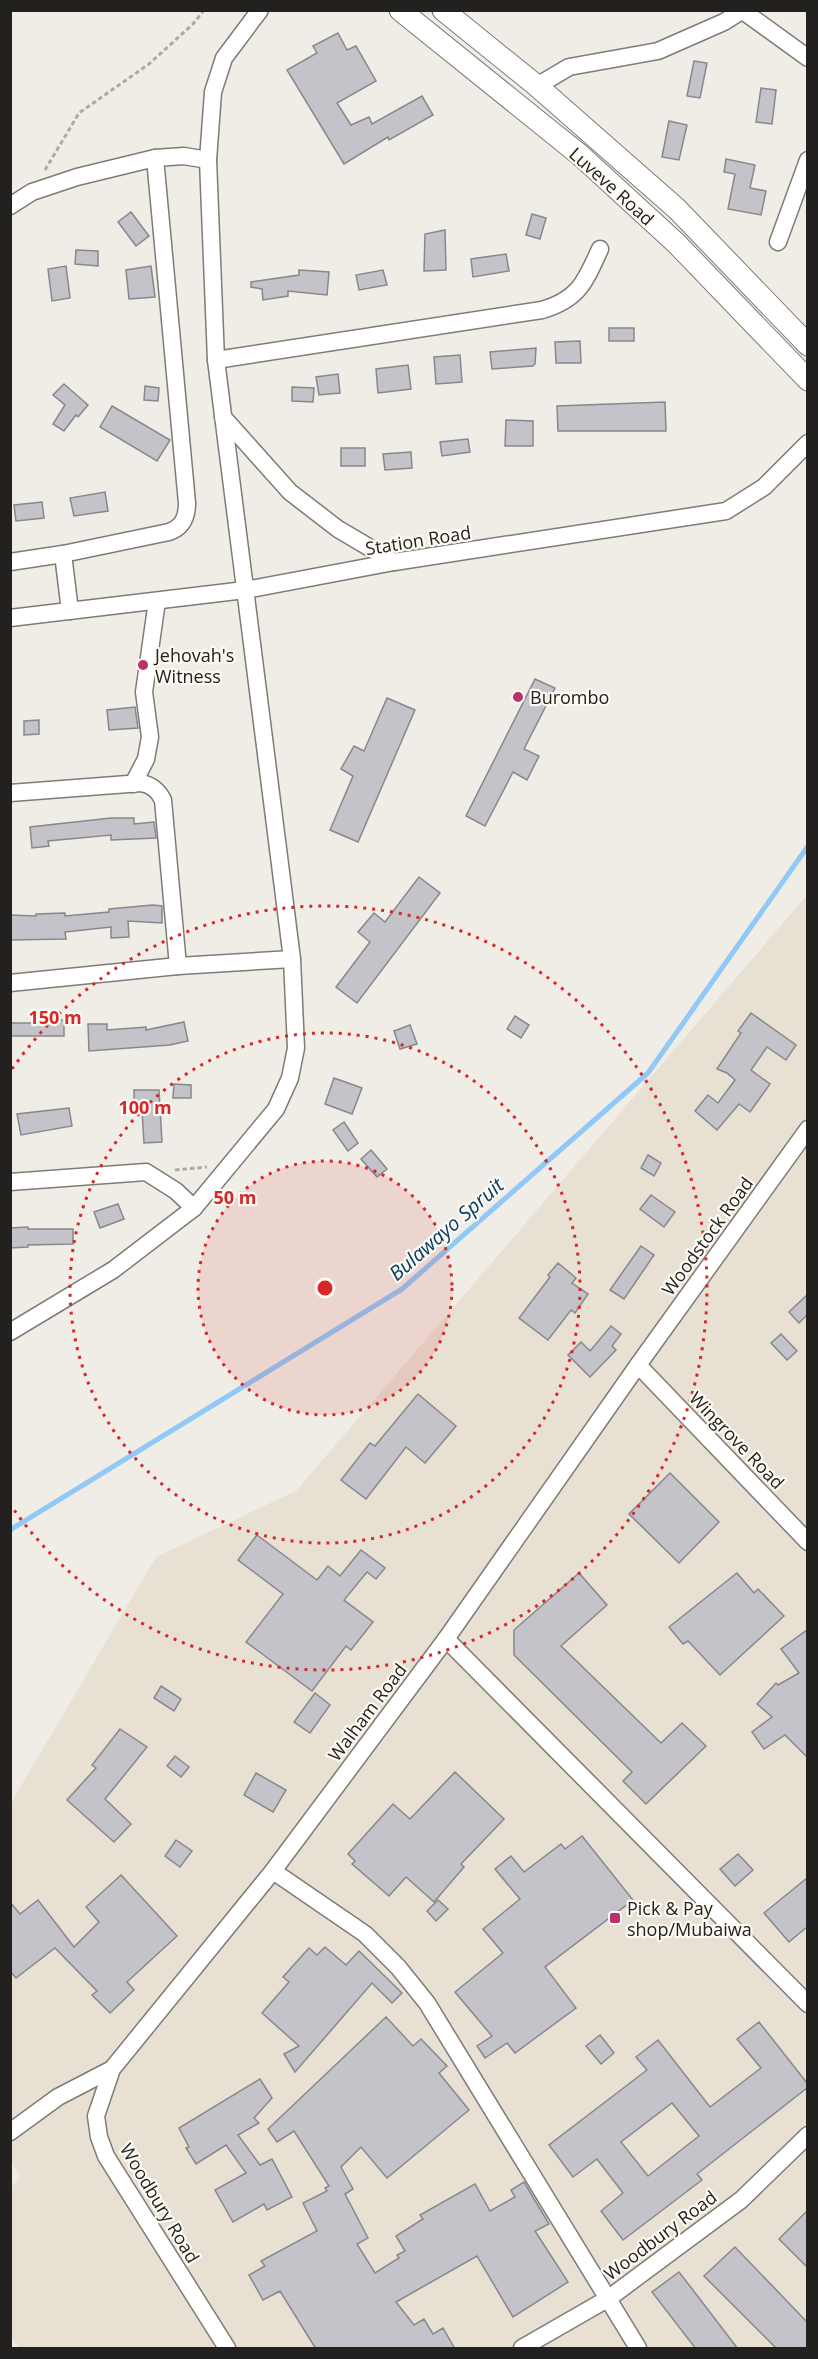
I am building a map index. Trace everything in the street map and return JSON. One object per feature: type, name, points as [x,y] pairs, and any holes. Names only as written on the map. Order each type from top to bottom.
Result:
[{"type":"street","points":[[10,1332],[113,1270],[194,1208],[276,1109],[290,1078],[296,1048],[292,959],[216,360],[208,160],[213,92],[224,58],[260,10]]},
{"type":"street","name":"Luveve Road","points":[[400,10],[580,155],[676,243],[807,380]]},
{"type":"street","name":"Luveve Road","points":[[443,10],[537,86],[677,209],[807,345]]},
{"type":"street","points":[[537,86],[569,67],[658,51],[724,22],[743,11],[807,58]]},
{"type":"street","points":[[10,206],[32,192],[77,177],[155,158],[184,156],[208,160]]},
{"type":"street","points":[[10,562],[63,554],[169,532],[179,528],[185,520],[187,512],[155,158]]},
{"type":"street","points":[[778,242],[807,160]]},
{"type":"street","points":[[216,360],[542,310],[566,301],[576,293],[584,284],[600,249]]},
{"type":"street","points":[[223,417],[291,492],[338,529],[394,562]]},
{"type":"street","name":"Station Road","points":[[10,618],[246,590],[394,562],[726,511],[764,487],[807,443]]},
{"type":"street","points":[[63,554],[70,611]]},
{"type":"street","points":[[133,784],[146,759],[150,738],[144,692],[157,601]]},
{"type":"street","points":[[10,793],[133,784],[149,785],[157,790],[163,800],[178,966]]},
{"type":"street","points":[[10,983],[178,966],[292,959]]},
{"type":"street","name":"Woodstock Road","points":[[638,1365],[807,1129]]},
{"type":"street","points":[[10,1182],[146,1172],[176,1191],[194,1208]]},
{"type":"street","name":"Wingrove Road","points":[[638,1365],[807,1542]]},
{"type":"street","name":"Walham Road","points":[[112,2069],[273,1871],[446,1639],[638,1365]]},
{"type":"street","points":[[446,1639],[807,2004]]},
{"type":"street","points":[[273,1871],[365,1934],[398,1967],[427,2003],[638,2349]]},
{"type":"street","points":[[10,2132],[58,2097],[112,2069]]},
{"type":"street","name":"Woodbury Road","points":[[112,2069],[96,2116],[99,2137],[106,2156],[227,2349]]},
{"type":"street","name":"Woodbury Road","points":[[522,2349],[609,2298],[741,2200],[807,2135]]},
{"type":"path","points":[[32,192],[79,113],[149,64],[193,24],[204,10]]},
{"type":"path","points":[[146,1172],[230,1165]]},
{"type":"shaded area","points":[[807,895],[807,2348],[19,2348],[11,2337],[11,2188],[20,2176],[10,2161],[11,1803],[156,1557],[296,1491]]},
{"type":"building","points":[[338,33],[347,50],[356,46],[376,81],[337,103],[351,125],[369,117],[372,124],[422,96],[433,115],[389,140],[388,137],[344,164],[287,70],[317,53],[313,46]]},
{"type":"building","points":[[694,61],[707,63],[700,98],[687,96]]},
{"type":"building","points":[[761,88],[776,90],[772,124],[756,122]]},
{"type":"building","points":[[669,121],[687,125],[679,160],[662,157]]},
{"type":"building","points":[[726,159],[755,165],[750,188],[766,191],[761,215],[728,209],[735,174],[724,172]]},
{"type":"building","points":[[131,212],[149,236],[136,246],[118,222]]},
{"type":"building","points":[[532,214],[546,218],[540,239],[526,235]]},
{"type":"building","points":[[445,230],[446,270],[424,271],[425,234]]},
{"type":"building","points":[[76,250],[98,251],[98,266],[75,264]]},
{"type":"building","points":[[506,254],[509,271],[473,277],[471,259]]},
{"type":"building","points":[[66,266],[70,298],[52,301],[48,269]]},
{"type":"building","points":[[151,266],[155,297],[129,299],[126,270]]},
{"type":"building","points":[[299,270],[329,272],[327,295],[288,291],[288,296],[263,300],[262,289],[251,287],[251,282],[299,275]]},
{"type":"building","points":[[383,270],[387,285],[359,290],[356,275]]},
{"type":"building","points":[[609,328],[634,328],[634,341],[609,341]]},
{"type":"building","points":[[580,341],[581,363],[556,363],[555,342]]},
{"type":"building","points":[[536,348],[533,366],[492,369],[490,352]]},
{"type":"building","points":[[460,355],[462,382],[436,384],[434,357]]},
{"type":"building","points":[[408,365],[411,389],[378,393],[376,369]]},
{"type":"building","points":[[338,374],[340,393],[319,395],[316,377]]},
{"type":"building","points":[[64,384],[88,405],[78,417],[76,415],[64,431],[53,424],[65,405],[53,395]]},
{"type":"building","points":[[145,386],[159,388],[158,401],[144,400]]},
{"type":"building","points":[[292,387],[314,388],[313,402],[292,401]]},
{"type":"building","points":[[665,402],[666,431],[558,431],[557,406]]},
{"type":"building","points":[[112,406],[170,440],[157,461],[100,427]]},
{"type":"building","points":[[506,420],[533,421],[533,446],[505,446]]},
{"type":"building","points":[[468,439],[470,452],[442,456],[440,442]]},
{"type":"building","points":[[341,448],[365,448],[365,466],[341,466]]},
{"type":"building","points":[[411,452],[412,468],[385,470],[383,454]]},
{"type":"building","points":[[105,492],[108,511],[74,516],[70,498]]},
{"type":"building","points":[[42,502],[44,518],[16,521],[14,505]]},
{"type":"building","points":[[535,679],[555,688],[524,749],[539,756],[527,780],[513,772],[485,826],[466,816]]},
{"type":"building","points":[[387,698],[415,710],[358,842],[330,830],[353,776],[341,769],[354,746],[364,751]]},
{"type":"building","points":[[135,707],[138,728],[109,730],[107,710]]},
{"type":"building","points":[[39,720],[39,734],[24,735],[24,721]]},
{"type":"building","points":[[111,818],[134,818],[134,824],[154,822],[156,838],[111,840],[111,835],[48,841],[49,846],[32,848],[30,827]]},
{"type":"building","points":[[419,877],[440,893],[357,1003],[336,987],[370,942],[358,932],[374,913],[385,922]]},
{"type":"building","points":[[153,905],[162,906],[162,923],[128,921],[129,937],[111,938],[111,927],[65,932],[66,939],[10,940],[10,915],[36,916],[36,914],[65,913],[65,916]]},
{"type":"building","points":[[751,1013],[796,1045],[786,1060],[767,1047],[751,1070],[770,1084],[750,1112],[739,1104],[717,1130],[695,1111],[708,1095],[718,1103],[735,1080],[727,1073],[717,1069],[741,1033],[738,1031]]},
{"type":"building","points":[[515,1016],[529,1025],[521,1038],[507,1029]]},
{"type":"building","points":[[41,1020],[64,1020],[64,1036],[10,1036],[10,1023],[41,1023]]},
{"type":"building","points":[[184,1022],[188,1041],[170,1045],[89,1051],[88,1024],[107,1024],[107,1030],[146,1027],[146,1030]]},
{"type":"building","points":[[410,1025],[417,1044],[400,1049],[394,1031]]},
{"type":"building","points":[[334,1078],[362,1088],[352,1114],[325,1104]]},
{"type":"building","points":[[174,1084],[191,1085],[191,1098],[173,1098]]},
{"type":"building","points":[[134,1090],[159,1090],[162,1142],[144,1143],[142,1110],[134,1110]]},
{"type":"building","points":[[69,1108],[72,1126],[21,1135],[17,1114]]},
{"type":"building","points":[[344,1122],[358,1143],[348,1151],[333,1130]]},
{"type":"building","points":[[371,1150],[387,1169],[377,1177],[361,1159]]},
{"type":"building","points":[[648,1155],[661,1163],[654,1176],[641,1168]]},
{"type":"building","points":[[651,1195],[675,1212],[664,1227],[640,1209]]},
{"type":"building","points":[[118,1204],[124,1219],[100,1228],[94,1212]]},
{"type":"building","points":[[28,1227],[28,1229],[73,1229],[73,1244],[28,1245],[28,1247],[10,1248],[10,1228]]},
{"type":"building","points":[[641,1246],[654,1255],[624,1299],[610,1290]]},
{"type":"building","points":[[558,1263],[576,1278],[572,1283],[588,1294],[575,1313],[571,1310],[548,1340],[519,1318]]},
{"type":"building","points":[[807,1295],[807,1315],[799,1323],[789,1312]]},
{"type":"building","points":[[611,1326],[621,1334],[612,1346],[616,1350],[590,1377],[568,1355],[581,1342],[590,1351]]},
{"type":"building","points":[[781,1334],[797,1351],[787,1360],[771,1343]]},
{"type":"building","points":[[418,1394],[456,1426],[425,1463],[406,1447],[366,1499],[341,1480],[370,1443],[375,1446]]},
{"type":"building","points":[[670,1473],[719,1522],[679,1563],[629,1514]]},
{"type":"building","points":[[257,1535],[317,1580],[328,1566],[340,1576],[361,1550],[385,1568],[376,1579],[367,1572],[344,1600],[373,1622],[351,1650],[346,1646],[312,1691],[246,1642],[283,1594],[238,1560]]},
{"type":"building","points":[[579,1573],[607,1605],[561,1646],[661,1743],[682,1723],[706,1746],[646,1804],[623,1781],[632,1772],[514,1655],[514,1630]]},
{"type":"building","points":[[737,1573],[754,1593],[758,1589],[784,1616],[720,1675],[688,1641],[683,1644],[669,1627]]},
{"type":"building","points":[[807,1630],[807,1757],[785,1735],[764,1749],[752,1732],[772,1717],[757,1704],[776,1683],[778,1685],[799,1673],[781,1649]]},
{"type":"building","points":[[161,1686],[181,1699],[174,1711],[154,1698]]},
{"type":"building","points":[[315,1693],[330,1705],[310,1733],[294,1722]]},
{"type":"building","points":[[120,1729],[147,1747],[105,1799],[131,1824],[114,1842],[67,1800],[96,1768],[92,1765]]},
{"type":"building","points":[[175,1756],[189,1767],[181,1777],[167,1766]]},
{"type":"building","points":[[455,1772],[504,1819],[461,1864],[464,1867],[434,1902],[406,1877],[389,1896],[352,1864],[355,1861],[348,1854],[393,1804],[410,1819]]},
{"type":"building","points":[[256,1773],[286,1790],[273,1812],[244,1795]]},
{"type":"building","points":[[582,1836],[633,1900],[545,1967],[576,2008],[515,2053],[507,2043],[485,2058],[477,2046],[492,2036],[455,1992],[503,1953],[483,1929],[520,1899],[495,1869],[511,1856],[524,1872],[561,1844],[565,1849]]},
{"type":"building","points":[[176,1840],[192,1851],[180,1867],[165,1856]]},
{"type":"building","points":[[738,1854],[753,1870],[735,1886],[720,1869]]},
{"type":"building","points":[[121,1875],[177,1936],[127,1982],[134,1990],[110,2013],[92,1995],[97,1991],[55,1948],[16,1978],[10,1971],[10,1902],[20,1914],[38,1900],[74,1947],[99,1922],[86,1907]]},
{"type":"building","points":[[807,1878],[807,1927],[789,1942],[764,1913]]},
{"type":"building","points":[[438,1900],[448,1909],[436,1921],[427,1911]]},
{"type":"building","points":[[325,1947],[346,1965],[359,1951],[402,1993],[392,2003],[372,1983],[295,2072],[284,2054],[299,2046],[262,2013],[289,1982],[283,1977],[309,1948],[317,1955]]},
{"type":"building","points":[[386,2017],[413,2046],[421,2039],[447,2066],[439,2073],[469,2110],[387,2178],[361,2147],[341,2167],[353,2189],[345,2194],[368,2238],[357,2244],[375,2273],[399,2258],[397,2255],[405,2251],[396,2236],[423,2219],[420,2215],[475,2184],[490,2211],[515,2197],[511,2190],[524,2182],[549,2224],[535,2231],[568,2282],[513,2317],[477,2256],[396,2302],[414,2325],[424,2319],[433,2334],[443,2328],[455,2349],[316,2349],[280,2291],[263,2300],[249,2275],[265,2266],[261,2261],[317,2231],[303,2203],[327,2191],[325,2188],[329,2186],[294,2131],[277,2142],[268,2129]]},
{"type":"building","points":[[759,2022],[807,2083],[807,2088],[697,2174],[702,2180],[623,2240],[601,2211],[623,2193],[597,2159],[573,2177],[549,2145],[647,2070],[636,2057],[658,2040],[710,2107],[761,2068],[737,2039]],"holes":[[[672,2103],[699,2136],[648,2176],[621,2142]]]},
{"type":"building","points":[[600,2035],[614,2053],[601,2064],[586,2046]]},
{"type":"building","points":[[260,2079],[272,2098],[254,2118],[259,2123],[238,2135],[260,2165],[272,2159],[292,2197],[267,2210],[264,2204],[233,2222],[215,2190],[246,2173],[226,2145],[196,2164],[186,2148],[189,2147],[179,2128]]},
{"type":"building","points":[[807,2211],[807,2267],[779,2239]]},
{"type":"building","points":[[735,2247],[807,2322],[807,2349],[777,2349],[704,2276]]},
{"type":"building","points":[[679,2272],[738,2349],[696,2349],[652,2292]]},
{"type":"waterway","name":"Bulawayo Spruit","points":[[10,1530],[402,1289],[648,1073],[808,846]]},
{"type":"place","name":"Jehovah's Witness","points":[[143,665]]},
{"type":"place","name":"Burombo","points":[[518,697]]},
{"type":"place","name":"Pick & Pay shop/Mubaiwa","points":[[615,1918]]}]
